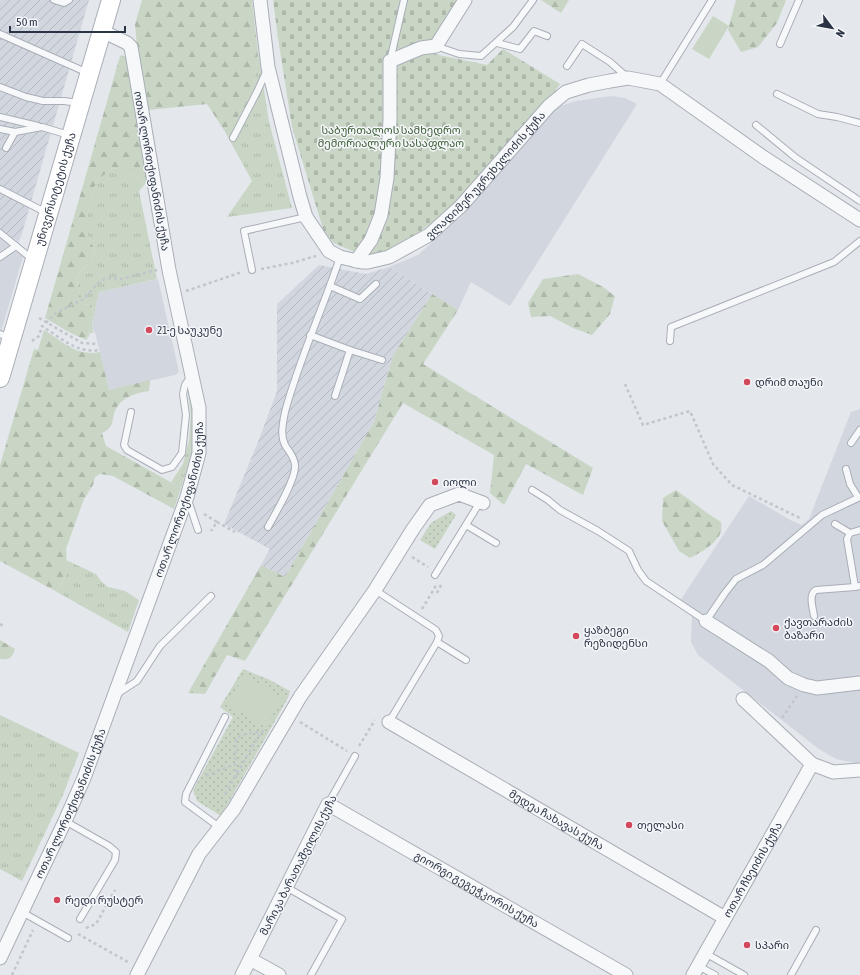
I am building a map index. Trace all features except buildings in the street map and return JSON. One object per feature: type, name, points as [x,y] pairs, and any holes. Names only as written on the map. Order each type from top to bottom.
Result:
[{"type":"main road","name":"უნივერსიტეტის ქუჩა","points":[[0,378],[6,336],[35,261],[111,0]]},
{"type":"street","points":[[260,0],[268,67],[300,197],[306,217],[334,254]]},
{"type":"street","points":[[356,261],[371,240],[381,215],[387,178],[390,119],[390,61],[421,48],[436,46],[465,0]]},
{"type":"street","name":"ოთარ ლორთქიფანიძის ქუჩა","points":[[0,958],[84,778],[186,497],[199,453],[200,408],[169,270],[131,47],[127,43],[102,31]]},
{"type":"street","name":"ვლადიმერ უგრეხელიძის ქუჩა","points":[[334,254],[356,261],[368,262],[389,257],[428,234],[461,206],[549,106],[566,92],[589,85],[628,78],[660,84],[763,157],[860,220]]},
{"type":"street","points":[[137,975],[199,854],[234,809],[300,697],[375,590],[430,504],[459,494],[481,503]]},
{"type":"street","points":[[706,621],[768,661],[788,678],[804,685],[817,688],[860,682]]},
{"type":"street","points":[[743,699],[812,764],[833,772],[860,770]]},
{"type":"street","name":"მედეა ჩახავას ქუჩა","points":[[389,722],[725,918]]},
{"type":"street","name":"ოთარ ჩხეიძის ქუჩა","points":[[695,970],[812,764]]},
{"type":"street","name":"მარიკა ბარათაშვილის ქუჩა","points":[[242,975],[328,804]]},
{"type":"street","name":"გიორგი გეგეჭკორის ქუჩა","points":[[328,804],[626,975]]},
{"type":"street","points":[[250,959],[279,975]]},
{"type":"lane","points":[[54,0],[64,3],[69,0]]},
{"type":"lane","points":[[390,61],[404,0]]},
{"type":"lane","points":[[436,46],[459,54],[481,56],[513,27],[533,0]]},
{"type":"lane","points":[[660,84],[712,0]]},
{"type":"lane","points":[[780,44],[800,0]]},
{"type":"lane","points":[[497,43],[520,48],[534,31],[547,36]]},
{"type":"lane","points":[[0,34],[89,73]]},
{"type":"lane","points":[[567,66],[582,44],[610,62],[628,78]]},
{"type":"lane","points":[[233,138],[268,67]]},
{"type":"lane","points":[[0,87],[26,97],[43,101],[80,103]]},
{"type":"lane","points":[[777,94],[818,114],[860,123]]},
{"type":"lane","points":[[0,117],[72,136]]},
{"type":"lane","points":[[756,125],[796,158],[860,201]]},
{"type":"lane","points":[[0,129],[15,132],[42,127]]},
{"type":"lane","points":[[6,148],[15,132]]},
{"type":"lane","points":[[0,189],[48,214]]},
{"type":"lane","points":[[252,270],[244,231],[306,217]]},
{"type":"lane","points":[[0,233],[35,261]]},
{"type":"lane","points":[[670,341],[671,327],[834,262],[860,240]]},
{"type":"lane","points":[[0,257],[16,246]]},
{"type":"lane","points":[[268,527],[294,477],[296,467],[293,456],[284,444],[282,429],[310,335],[330,286],[334,254]]},
{"type":"lane","points":[[330,286],[360,299],[376,284]]},
{"type":"lane","points":[[310,335],[382,360]]},
{"type":"lane","points":[[335,396],[350,350]]},
{"type":"lane","points":[[131,412],[124,445],[127,450],[162,470],[172,467],[182,453],[186,415],[183,394],[185,385],[192,375]]},
{"type":"lane","points":[[851,443],[860,430]]},
{"type":"lane","points":[[532,490],[560,510],[629,550],[638,570],[646,580],[706,621],[736,579],[763,565],[811,526],[822,515],[859,497],[850,484],[846,469]]},
{"type":"lane","points":[[186,497],[198,530]]},
{"type":"lane","points":[[438,575],[466,525],[481,503]]},
{"type":"lane","points":[[835,524],[850,534]]},
{"type":"lane","points":[[466,525],[496,543]]},
{"type":"lane","points":[[814,616],[811,595],[813,592],[816,590],[858,586],[847,539],[850,534],[860,530]]},
{"type":"lane","points":[[375,590],[436,630],[438,636],[437,642],[389,722]]},
{"type":"lane","points":[[114,696],[137,681],[160,646],[211,596]]},
{"type":"lane","points":[[437,642],[466,660]]},
{"type":"lane","points":[[219,829],[215,824],[185,802],[186,794],[191,783],[224,717]]},
{"type":"lane","name":"მარიკა ბარათაშვილის ქუჩა","points":[[328,804],[354,756]]},
{"type":"lane","points":[[65,821],[109,846],[116,852],[115,860],[80,919]]},
{"type":"lane","points":[[286,887],[342,919],[311,975]]},
{"type":"lane","points":[[22,912],[68,938]]},
{"type":"lane","points":[[791,975],[816,930]]},
{"type":"lane","points":[[705,953],[744,975]]},
{"type":"lane","points":[[695,970],[715,975]]},
{"type":"path","points":[[175,296],[234,274],[334,254]]},
{"type":"path","points":[[46,323],[54,314],[84,299],[100,281],[109,278],[122,279],[158,270]]},
{"type":"path","points":[[39,318],[82,343],[98,344]]},
{"type":"path","points":[[32,342],[39,336],[42,326],[81,349],[93,351],[99,350]]},
{"type":"path","points":[[625,384],[643,425],[690,411],[713,464],[732,485],[794,515],[811,526]]},
{"type":"path","points":[[201,512],[235,532]]},
{"type":"path","points":[[211,531],[217,522]]},
{"type":"path","points":[[400,550],[438,575],[426,602]]},
{"type":"path","points":[[437,593],[441,586]]},
{"type":"path","points":[[0,624],[5,627]]},
{"type":"path","points":[[775,729],[804,685]]},
{"type":"path","points":[[296,720],[354,756],[378,715],[389,722]]},
{"type":"path","points":[[236,784],[236,739],[250,733],[266,731]]},
{"type":"path","points":[[232,792],[224,796],[261,732]]},
{"type":"path","points":[[191,783],[235,764]]},
{"type":"path","points":[[12,975],[34,929]]},
{"type":"path","points":[[76,933],[127,961]]},
{"type":"shaded area","points":[[0,0],[89,0],[21,237],[18,242],[0,229]]},
{"type":"shaded area","points":[[611,96],[625,98],[637,104],[510,306],[471,282],[458,310],[389,267],[418,255],[464,214],[551,109],[576,101]]},
{"type":"shaded area","points":[[0,239],[23,257],[0,335]]},
{"type":"shaded area","points":[[319,265],[366,274],[389,267],[432,294],[393,356],[374,422],[285,577],[261,565],[270,549],[224,524],[258,442],[277,391],[277,304]]},
{"type":"shaded area","points":[[158,279],[179,372],[175,375],[109,390],[92,324],[99,292]]},
{"type":"shaded area","name":"ქავთარაძის ბაზარი","points":[[860,409],[860,764],[836,759],[819,749],[698,655],[691,642],[692,614],[678,604],[749,496],[792,521],[802,525],[809,519],[851,412]]},
{"type":"green space","points":[[142,0],[252,0],[258,52],[253,96],[240,115],[224,130],[207,104],[148,110],[137,47],[135,24]]},
{"type":"green space","name":"საბურთალოს სამხედრო მემორიალური სასაფლაო","points":[[273,0],[457,0],[426,51],[487,65],[503,49],[560,84],[547,103],[472,188],[447,211],[414,236],[385,255],[364,256],[334,243],[324,232],[292,127]]},
{"type":"green space","points":[[541,0],[569,0],[561,13]]},
{"type":"green space","points":[[736,0],[786,0],[777,23],[758,47],[741,52],[728,30]]},
{"type":"green space","points":[[713,16],[729,26],[709,59],[692,49]]},
{"type":"green space","points":[[258,52],[269,122],[292,208],[227,217],[252,181],[224,130],[240,115],[253,96]]},
{"type":"green space","points":[[122,55],[126,58],[149,181],[146,183],[126,171],[113,168],[96,181],[88,214],[88,236],[95,251],[91,264],[85,267],[78,275],[79,292],[84,304],[92,306],[93,310],[87,340],[71,333],[45,318],[120,56]]},
{"type":"green space","points":[[113,168],[126,171],[146,183],[139,191],[157,279],[99,292],[92,324],[93,333],[90,333],[88,338],[93,310],[92,306],[84,304],[79,292],[78,275],[85,267],[91,264],[95,251],[88,236],[88,214],[96,181]]},
{"type":"green space","points":[[578,274],[603,287],[615,296],[610,314],[592,335],[573,328],[550,316],[531,317],[528,303],[543,279]]},
{"type":"green space","points":[[432,294],[458,310],[423,364],[593,468],[583,495],[526,464],[504,505],[490,493],[494,455],[403,403],[245,661],[227,655],[205,694],[188,693],[261,565],[285,577],[374,422],[393,356]]},
{"type":"green space","points":[[44,330],[77,350],[92,353],[100,352],[109,390],[150,380],[149,391],[131,396],[120,403],[115,411],[110,428],[102,433],[106,446],[181,488],[174,509],[113,476],[100,474],[95,477],[93,485],[84,499],[66,549],[67,573],[57,592],[0,561],[0,465],[34,349],[38,350]]},
{"type":"green space","points":[[187,386],[193,413],[193,448],[181,488],[171,482],[183,464],[189,440],[191,415]]},
{"type":"green space","points":[[676,490],[721,522],[721,531],[716,540],[708,547],[690,558],[679,551],[662,521],[663,498]]},
{"type":"green space","points":[[451,511],[456,515],[435,549],[420,540],[431,523]]},
{"type":"green space","points":[[66,560],[96,574],[108,587],[125,591],[139,600],[128,632],[57,592],[67,573]]},
{"type":"green space","points":[[0,640],[15,649],[10,658],[0,659]]},
{"type":"green space","points":[[243,669],[268,679],[290,691],[288,698],[221,816],[197,801],[193,790],[233,717],[220,707]]},
{"type":"green space","points":[[245,675],[283,698],[265,727],[227,704]]},
{"type":"green space","points":[[0,715],[79,753],[63,795],[22,881],[0,869]]},
{"type":"place","name":"21-ე საუკუნე","points":[[149,330]]},
{"type":"place","name":"დრიმ თაუნი","points":[[747,382]]},
{"type":"place","name":"იოლი","points":[[435,482]]},
{"type":"place","name":"ქავთარაძის ბაზარი","points":[[776,628]]},
{"type":"place","name":"ყაზბეგი რეზიდენსი","points":[[576,636]]},
{"type":"place","name":"თელასი","points":[[629,825]]},
{"type":"place","name":"რედი რუსტერ","points":[[57,900]]},
{"type":"place","name":"სპარი","points":[[747,945]]}]
